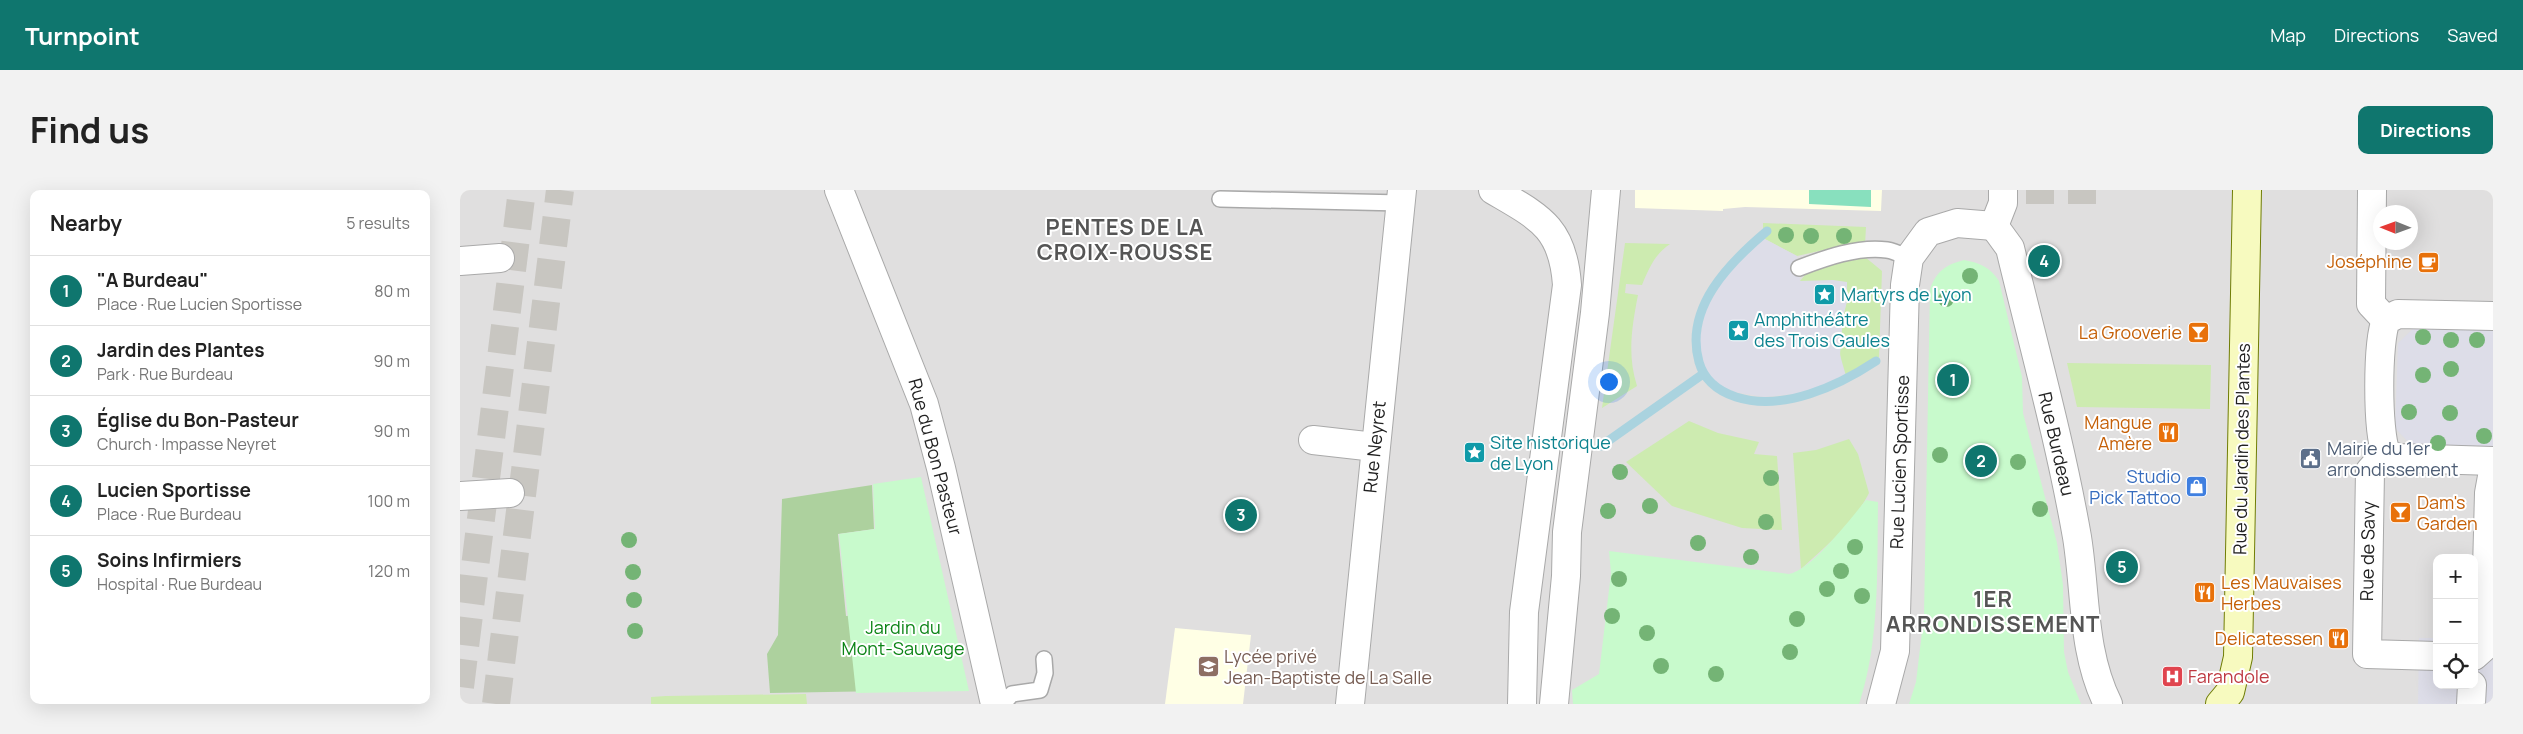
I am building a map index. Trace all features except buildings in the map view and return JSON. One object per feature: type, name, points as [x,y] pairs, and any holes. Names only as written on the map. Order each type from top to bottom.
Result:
[{"type":"street","name":"Rue du Bon Pasteur","points":[[839,190],[924,404],[944,477],[995,704]]},
{"type":"street","points":[[1493,190],[1540,218],[1559,245],[1566,275],[1524,612],[1522,704]]},
{"type":"street","points":[[1554,704],[1566,576],[1567,532],[1595,313],[1606,190]]},
{"type":"street","points":[[1994,226],[2003,203],[2002,190]]},
{"type":"street","name":"Rue du Jardin des Plantes","points":[[2220,704],[2230,692],[2238,657],[2247,190]]},
{"type":"street","points":[[2372,190],[2371,304],[2386,320]]},
{"type":"street","name":"Rue Neyret","points":[[1350,704],[1402,196]]},
{"type":"street","name":"Rue Lucien Sportisse","points":[[1881,704],[1894,651],[1905,285],[1909,258],[1928,232],[1957,223],[1994,226]]},
{"type":"street","name":"Rue Burdeau","points":[[1994,226],[2010,248],[2077,538],[2086,626],[2094,667],[2108,704]]},
{"type":"street","points":[[460,261],[500,258]]},
{"type":"street","points":[[2493,316],[2398,314],[2386,320],[2381,332],[2382,442],[2386,453],[2398,458],[2493,461]]},
{"type":"street","points":[[1313,440],[1375,447]]},
{"type":"street","name":"Rue de Savy","points":[[2386,453],[2370,471],[2366,654],[2433,656]]},
{"type":"street","points":[[2478,652],[2485,646],[2489,494],[2493,471]]},
{"type":"street","points":[[460,496],[510,493]]},
{"type":"street","points":[[2471,704],[2472,689]]},
{"type":"lane","points":[[1220,199],[1402,196]]},
{"type":"lane","points":[[1799,268],[1834,256],[1865,251],[1887,250],[1909,258]]},
{"type":"lane","points":[[1003,704],[1012,694],[1040,690],[1045,672],[1044,659]]},
{"type":"shaded area","points":[[460,190],[2493,190],[2493,704],[460,704]]},
{"type":"shaded area","points":[[1635,190],[1882,190],[1881,211],[1745,207],[1723,209],[1723,211],[1635,208]]},
{"type":"shaded area","points":[[1763,238],[1797,256],[1800,281],[1833,280],[1847,282],[1847,301],[1843,317],[1840,355],[1846,376],[1803,393],[1764,397],[1735,392],[1721,386],[1706,372],[1699,343],[1705,311],[1727,274]]},
{"type":"shaded area","points":[[2417,325],[2493,326],[2493,450],[2413,447],[2395,428],[2398,343]]},
{"type":"shaded area","name":"Lycée privé Jean-Baptiste de La Salle","points":[[1175,628],[1251,635],[1243,704],[1165,704]]},
{"type":"shaded area","points":[[2419,638],[2433,638],[2433,689],[2478,689],[2478,639],[2493,639],[2493,704],[2418,704]]},
{"type":"green space","points":[[1809,190],[1871,190],[1871,207],[1809,204]]},
{"type":"green space","points":[[1763,223],[1866,227],[1865,245],[1837,247],[1797,256],[1763,238]]},
{"type":"green space","points":[[1625,243],[1670,244],[1656,257],[1642,285],[1626,284],[1625,293],[1638,295],[1632,329],[1631,352],[1637,386],[1602,408]]},
{"type":"green space","points":[[1865,257],[1882,271],[1879,357],[1846,376],[1841,358],[1840,338],[1847,301],[1814,281],[1800,281],[1809,270]]},
{"type":"green space","points":[[1964,260],[1984,266],[1999,281],[2022,377],[2023,413],[2057,543],[2063,585],[2064,652],[2068,672],[2081,704],[1909,704],[1916,682],[1924,615],[1930,289],[1942,270]]},
{"type":"green space","points":[[2067,363],[2211,365],[2210,409],[2077,407]]},
{"type":"green space","points":[[1689,421],[1718,433],[1759,442],[1754,454],[1777,456],[1782,530],[1742,528],[1672,506],[1626,462]]},
{"type":"green space","points":[[1849,439],[1858,454],[1869,493],[1848,524],[1801,569],[1793,453],[1816,450]]},
{"type":"green space","name":"Jardin du Mont-Sauvage","points":[[921,477],[969,691],[856,693],[839,534],[875,529],[873,484]]},
{"type":"green space","points":[[872,485],[874,529],[838,534],[846,616],[879,614],[886,691],[770,693],[767,654],[778,635],[782,499]]},
{"type":"green space","points":[[1866,500],[1878,502],[1877,578],[1871,655],[1859,704],[1573,704],[1572,690],[1599,674],[1611,573],[1609,551],[1789,574],[1798,570],[1819,554]]},
{"type":"green space","points":[[806,694],[807,704],[651,704],[651,697],[666,696]]},
{"type":"waterway","points":[[1767,231],[1738,257],[1725,272],[1713,288],[1704,305],[1698,323],[1696,342],[1699,362],[1708,379],[1723,392],[1736,397],[1754,401],[1791,399],[1809,394],[1845,379],[1876,361]]},
{"type":"waterway","points":[[1601,446],[1703,374]]},
{"type":"tunnel","points":[[460,687],[522,190]]},
{"type":"tunnel","points":[[496,704],[560,190]]},
{"type":"tunnel","points":[[2026,190],[2106,190]]},
{"type":"place","name":"Lucien Sportisse","points":[[2044,261]]},
{"type":"place","name":"Joséphine","points":[[2428,262]]},
{"type":"place","name":"Martyrs de Lyon","points":[[1825,295]]},
{"type":"place","name":"Amphithéâtre des Trois Gaules","points":[[1738,330]]},
{"type":"place","name":"La Grooverie","points":[[2198,333]]},
{"type":"place","name":"\"A Burdeau\"","points":[[1953,380]]},
{"type":"place","name":"Mangue Amère","points":[[2168,433]]},
{"type":"place","name":"Site historique de Lyon","points":[[1474,453]]},
{"type":"place","name":"Mairie du 1er arrondissement","points":[[2311,459]]},
{"type":"place","name":"Jardin des Plantes","points":[[1981,461]]},
{"type":"place","name":"Studio Pick Tattoo","points":[[2197,487]]},
{"type":"place","name":"Dam's Garden","points":[[2401,513]]},
{"type":"place","name":"Église du Bon-Pasteur","points":[[1241,515]]},
{"type":"place","name":"Soins Infirmiers","points":[[2122,567]]},
{"type":"place","name":"Les Mauvaises Herbes","points":[[2205,593]]},
{"type":"place","name":"Delicatessen","points":[[2339,639]]},
{"type":"place","name":"Lycée privé Jean-Baptiste de La Salle","points":[[1208,667]]},
{"type":"place","name":"Farandole","points":[[2172,677]]},
{"type":"district","name":"PENTES DE LA CROIX-ROUSSE","points":[[1125,240]]},
{"type":"district","name":"1ER ARRONDISSEMENT","points":[[1993,612]]}]
